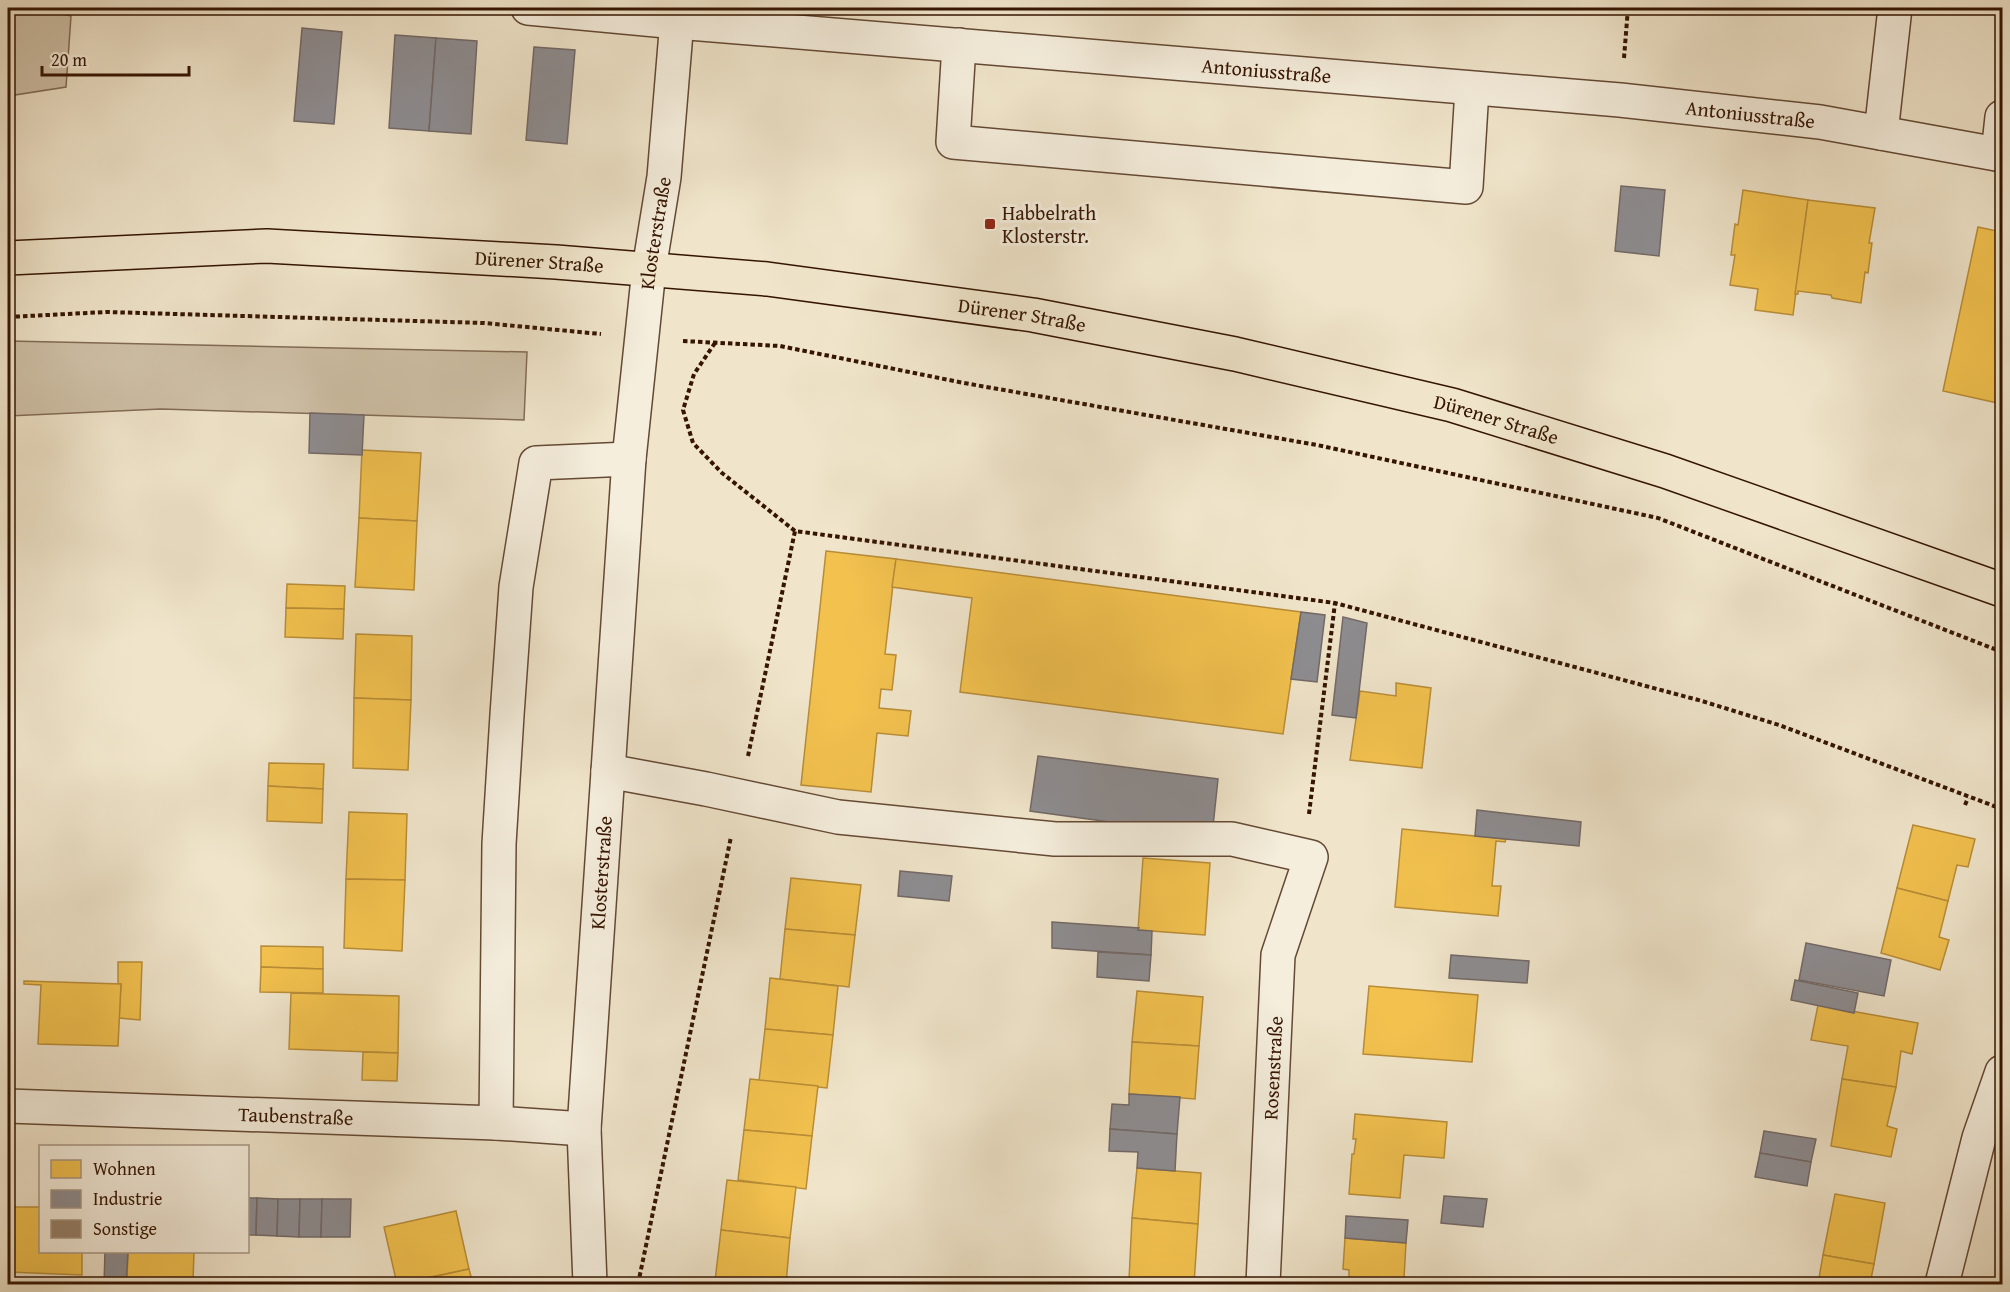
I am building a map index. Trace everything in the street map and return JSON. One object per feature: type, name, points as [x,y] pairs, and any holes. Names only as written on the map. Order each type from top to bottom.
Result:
[{"type":"main road","name":"Dürener Straße","points":[[8,258],[267,246],[556,262],[767,279],[1034,315],[1247,357],[1452,405],[1665,471],[2002,590]]},
{"type":"street","name":"Antoniusstraße","points":[[528,8],[677,15],[958,45],[1620,100],[1820,122],[2000,154]]},
{"type":"street","points":[[1881,133],[1894,8]]},
{"type":"street","name":"Klosterstraße","points":[[590,1284],[584,1129],[629,459],[649,269],[664,177],[677,15]]},
{"type":"street","points":[[958,45],[953,142],[1466,187],[1472,89]]},
{"type":"street","points":[[2000,154],[2002,117]]},
{"type":"street","points":[[496,1123],[499,844],[516,587],[536,463],[629,459]]},
{"type":"street","points":[[608,771],[838,817],[1055,839],[1232,838],[1298,854]]},
{"type":"street","name":"Rosenstraße","points":[[1263,1284],[1278,955],[1298,854]]},
{"type":"street","points":[[1942,1284],[1979,1138],[2002,1072]]},
{"type":"street","name":"Taubenstraße","points":[[8,1106],[496,1123],[584,1129]]},
{"type":"path","points":[[1620,100],[1628,8]]},
{"type":"path","points":[[8,317],[107,312],[472,323],[641,338],[780,346],[964,383],[1317,445],[1658,519],[2002,652]]},
{"type":"path","points":[[715,343],[694,374],[683,410],[693,442],[722,473],[795,531],[1335,603],[1702,701],[1779,725],[2002,810]]},
{"type":"path","points":[[638,1284],[795,531]]},
{"type":"path","points":[[1298,854],[1307,829],[1335,603]]},
{"type":"path","points":[[1965,805],[1968,798]]},
{"type":"shaded area","points":[[8,8],[38,8],[71,16],[66,87],[8,96]]},
{"type":"shaded area","points":[[8,341],[527,352],[524,420],[161,409],[8,416]]},
{"type":"building: Wohnen","points":[[1743,190],[1808,200],[1793,315],[1755,310],[1758,289],[1730,285],[1735,255],[1731,255],[1735,224],[1738,225]]},
{"type":"building: Wohnen","points":[[1808,200],[1875,208],[1869,243],[1872,243],[1868,273],[1865,272],[1861,303],[1832,298],[1831,295],[1798,291],[1798,294],[1795,294]]},
{"type":"building: Wohnen","points":[[1978,227],[2002,232],[2002,404],[1943,391]]},
{"type":"building: Wohnen","points":[[362,450],[421,453],[417,521],[359,518]]},
{"type":"building: Wohnen","points":[[359,518],[417,521],[414,590],[355,587]]},
{"type":"building: Wohnen","points":[[826,551],[896,559],[885,654],[896,655],[892,690],[881,689],[879,708],[911,711],[908,736],[877,733],[871,792],[801,785]]},
{"type":"building: Wohnen","points":[[896,559],[1301,612],[1283,734],[960,692],[972,598],[892,587]]},
{"type":"building: Wohnen","points":[[287,584],[345,586],[344,609],[286,608]]},
{"type":"building: Wohnen","points":[[286,608],[344,609],[343,639],[285,637]]},
{"type":"building: Wohnen","points":[[356,634],[412,636],[411,700],[354,698]]},
{"type":"building: Wohnen","points":[[1396,683],[1431,688],[1422,768],[1350,760],[1360,691],[1396,696]]},
{"type":"building: Wohnen","points":[[354,698],[411,700],[408,770],[353,768]]},
{"type":"building: Wohnen","points":[[269,763],[324,764],[323,789],[268,786]]},
{"type":"building: Wohnen","points":[[268,786],[323,789],[322,823],[267,821]]},
{"type":"building: Wohnen","points":[[349,812],[407,814],[405,880],[346,879]]},
{"type":"building: Wohnen","points":[[1913,825],[1975,839],[1968,867],[1957,865],[1948,901],[1897,888]]},
{"type":"building: Wohnen","points":[[1402,829],[1506,839],[1505,842],[1496,841],[1492,886],[1501,886],[1498,916],[1395,907]]},
{"type":"building: Wohnen","points":[[1143,858],[1210,863],[1205,935],[1138,930]]},
{"type":"building: Wohnen","points":[[791,878],[861,885],[855,935],[785,929]]},
{"type":"building: Wohnen","points":[[346,879],[405,880],[402,951],[344,948]]},
{"type":"building: Wohnen","points":[[1897,888],[1948,901],[1939,937],[1949,940],[1940,970],[1881,953]]},
{"type":"building: Wohnen","points":[[785,929],[855,935],[849,987],[780,979]]},
{"type":"building: Wohnen","points":[[261,946],[323,947],[323,969],[261,967]]},
{"type":"building: Wohnen","points":[[118,962],[142,962],[140,1020],[119,1018],[121,984],[118,984]]},
{"type":"building: Wohnen","points":[[261,967],[323,969],[323,993],[260,992]]},
{"type":"building: Wohnen","points":[[770,978],[838,986],[833,1035],[765,1029]]},
{"type":"building: Wohnen","points":[[24,981],[121,984],[118,1046],[38,1044],[41,985],[24,984]]},
{"type":"building: Wohnen","points":[[1369,986],[1478,995],[1472,1062],[1363,1054]]},
{"type":"building: Wohnen","points":[[1137,991],[1203,997],[1199,1046],[1132,1042]]},
{"type":"building: Wohnen","points":[[291,993],[399,996],[398,1053],[289,1049]]},
{"type":"building: Wohnen","points":[[1818,1005],[1918,1023],[1912,1054],[1901,1051],[1896,1087],[1842,1079],[1848,1046],[1811,1040]]},
{"type":"building: Wohnen","points":[[765,1029],[833,1035],[827,1088],[759,1081]]},
{"type":"building: Wohnen","points":[[1132,1042],[1199,1046],[1195,1099],[1129,1094]]},
{"type":"building: Wohnen","points":[[363,1052],[398,1053],[397,1081],[362,1080]]},
{"type":"building: Wohnen","points":[[750,1079],[818,1086],[812,1136],[744,1130]]},
{"type":"building: Wohnen","points":[[1842,1079],[1896,1087],[1887,1126],[1897,1129],[1891,1157],[1831,1146]]},
{"type":"building: Wohnen","points":[[1355,1114],[1447,1122],[1444,1158],[1404,1155],[1400,1198],[1349,1194],[1352,1154],[1354,1154],[1356,1139],[1353,1139]]},
{"type":"building: Wohnen","points":[[744,1130],[812,1136],[806,1189],[738,1180]]},
{"type":"building: Wohnen","points":[[1137,1168],[1201,1173],[1198,1224],[1132,1218]]},
{"type":"building: Wohnen","points":[[727,1180],[796,1187],[790,1238],[721,1230]]},
{"type":"building: Wohnen","points":[[1835,1194],[1885,1203],[1874,1264],[1823,1255]]},
{"type":"building: Wohnen","points":[[8,1207],[39,1207],[39,1253],[82,1253],[82,1275],[8,1272]]},
{"type":"building: Wohnen","points":[[456,1211],[469,1269],[397,1284],[384,1227]]},
{"type":"building: Wohnen","points":[[1132,1218],[1198,1224],[1194,1284],[1129,1280]]},
{"type":"building: Wohnen","points":[[721,1230],[790,1238],[786,1284],[715,1281]]},
{"type":"building: Wohnen","points":[[1345,1238],[1406,1243],[1404,1278],[1447,1280],[1447,1284],[1349,1284],[1349,1270],[1343,1269]]},
{"type":"building: Wohnen","points":[[128,1253],[194,1253],[193,1281],[127,1279]]},
{"type":"building: Wohnen","points":[[1823,1255],[1874,1264],[1870,1284],[1818,1284]]},
{"type":"building: Wohnen","points":[[469,1269],[473,1284],[401,1284]]},
{"type":"building: Wohnen","points":[[705,1279],[715,1281],[747,1284],[704,1284]]},
{"type":"building: Industrie","points":[[302,28],[342,32],[334,124],[294,121]]},
{"type":"building: Industrie","points":[[395,35],[436,38],[429,131],[389,128]]},
{"type":"building: Industrie","points":[[436,38],[477,41],[471,134],[429,131]]},
{"type":"building: Industrie","points":[[534,47],[575,50],[567,144],[526,140]]},
{"type":"building: Industrie","points":[[1621,186],[1665,190],[1659,256],[1615,251]]},
{"type":"building: Industrie","points":[[310,413],[364,415],[362,455],[309,453]]},
{"type":"building: Industrie","points":[[1301,612],[1325,615],[1317,682],[1291,679]]},
{"type":"building: Industrie","points":[[1343,617],[1367,623],[1356,718],[1332,715]]},
{"type":"building: Industrie","points":[[1038,756],[1218,779],[1212,836],[1030,811]]},
{"type":"building: Industrie","points":[[1477,810],[1581,822],[1579,846],[1475,836]]},
{"type":"building: Industrie","points":[[900,871],[952,876],[949,901],[898,896]]},
{"type":"building: Industrie","points":[[1052,922],[1139,928],[1138,930],[1152,931],[1151,955],[1052,948]]},
{"type":"building: Industrie","points":[[1806,943],[1891,960],[1884,996],[1799,980]]},
{"type":"building: Industrie","points":[[1098,952],[1151,955],[1149,981],[1097,977]]},
{"type":"building: Industrie","points":[[1451,955],[1529,961],[1527,983],[1449,978]]},
{"type":"building: Industrie","points":[[1795,980],[1858,993],[1854,1013],[1791,1000]]},
{"type":"building: Industrie","points":[[1129,1094],[1180,1097],[1177,1134],[1110,1129],[1112,1104],[1129,1105]]},
{"type":"building: Industrie","points":[[1110,1129],[1177,1134],[1175,1171],[1137,1168],[1138,1152],[1109,1151]]},
{"type":"building: Industrie","points":[[1764,1131],[1816,1139],[1811,1162],[1760,1153]]},
{"type":"building: Industrie","points":[[1760,1153],[1811,1162],[1807,1186],[1755,1177]]},
{"type":"building: Industrie","points":[[1444,1196],[1487,1199],[1483,1227],[1441,1223]]},
{"type":"building: Industrie","points":[[249,1198],[257,1198],[256,1235],[249,1235]]},
{"type":"building: Industrie","points":[[257,1198],[278,1199],[277,1236],[256,1235]]},
{"type":"building: Industrie","points":[[278,1199],[300,1199],[299,1237],[277,1236]]},
{"type":"building: Industrie","points":[[300,1199],[322,1199],[321,1237],[299,1237]]},
{"type":"building: Industrie","points":[[322,1199],[351,1199],[350,1237],[321,1237]]},
{"type":"building: Industrie","points":[[1346,1216],[1408,1220],[1406,1243],[1345,1238]]},
{"type":"building: Industrie","points":[[105,1253],[128,1253],[126,1284],[104,1284]]},
{"type":"building: Industrie","points":[[1129,1280],[1181,1284],[1129,1284]]},
{"type":"building: Sonstige","points":[[1471,8],[1507,8],[1507,11]]},
{"type":"place","name":"Habbelrath Klosterstr.","points":[[990,224]]}]
